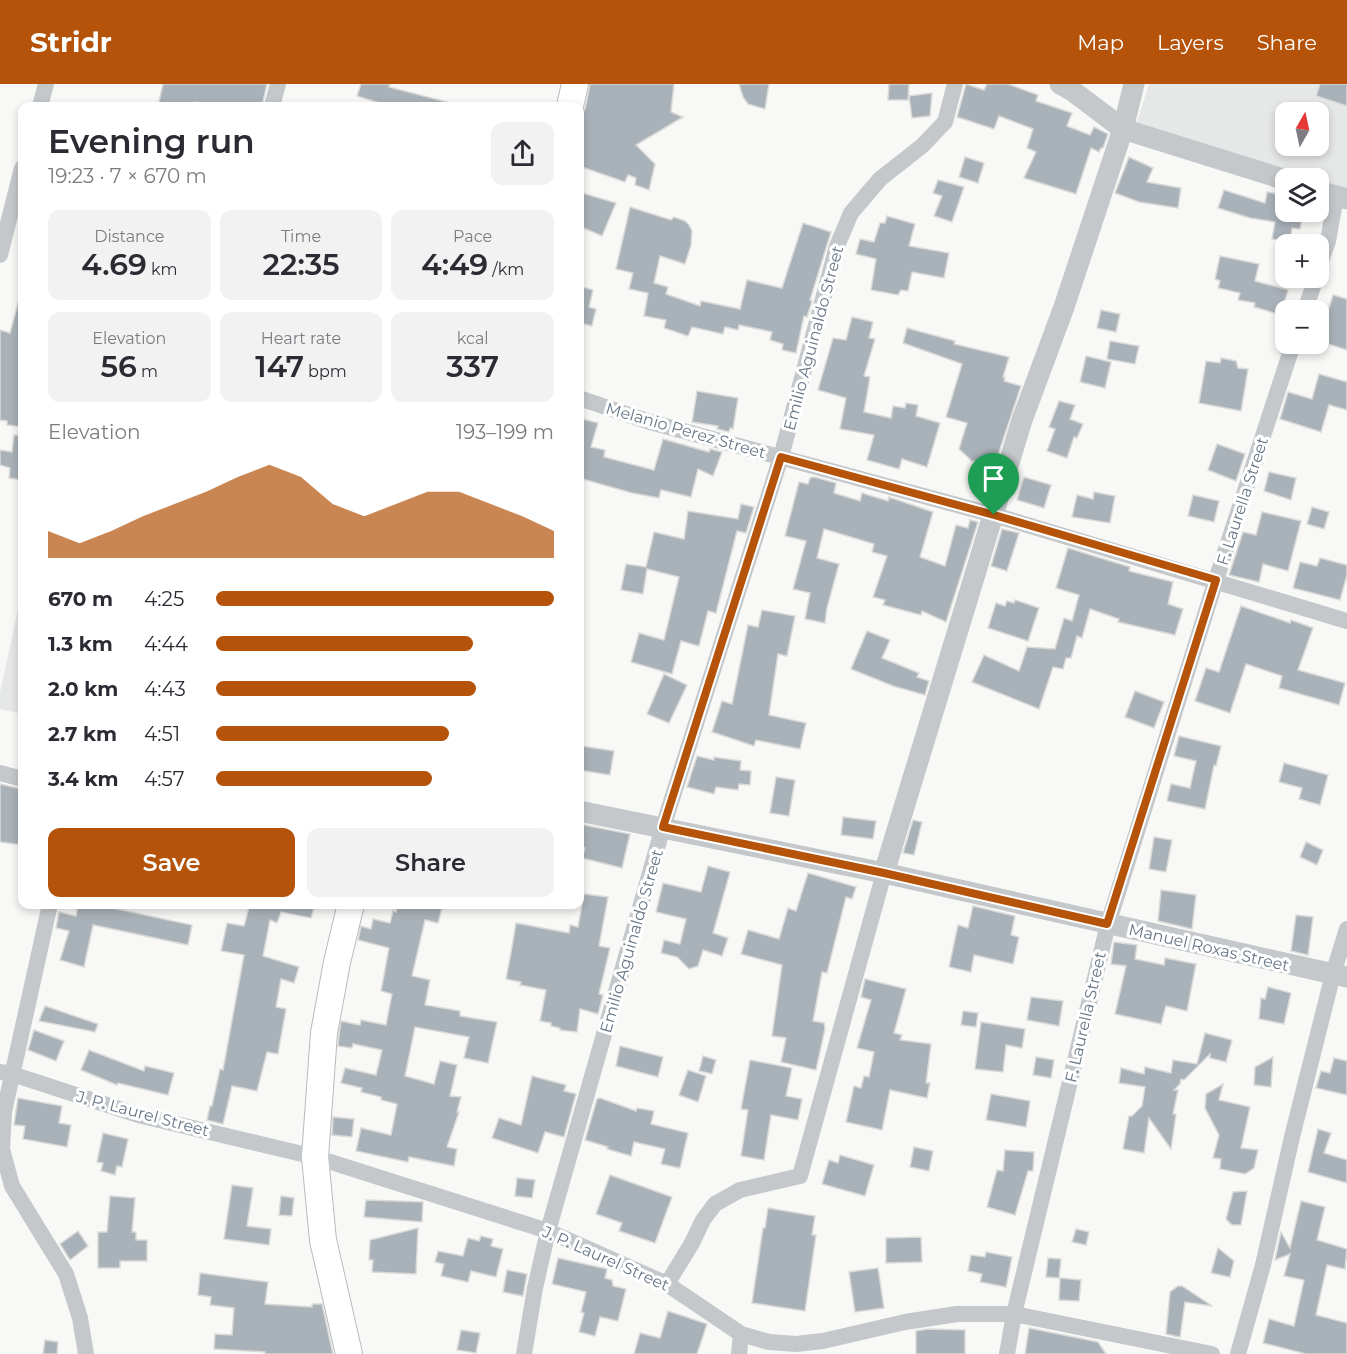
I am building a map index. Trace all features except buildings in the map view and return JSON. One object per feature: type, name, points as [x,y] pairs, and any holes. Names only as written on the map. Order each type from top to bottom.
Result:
[{"type":"main road","points":[[571,102],[575,84]]},
{"type":"main road","points":[[349,1354],[323,1240],[315,1157],[324,1033],[350,909]]},
{"type":"street","points":[[41,102],[46,84]]},
{"type":"street","points":[[273,102],[278,84]]},
{"type":"street","name":"Emilio Aguinaldo Street","points":[[524,1354],[535,1288],[548,1231],[663,827],[781,457],[837,246],[851,213],[880,179],[922,146],[945,122],[955,84]]},
{"type":"street","points":[[1060,84],[1123,129],[1275,177]]},
{"type":"street","points":[[667,1284],[703,1220],[715,1204],[740,1190],[800,1176],[884,873],[1022,420],[1064,308],[1123,129],[1134,84]]},
{"type":"street","points":[[0,255],[18,186]]},
{"type":"street","points":[[1329,234],[1334,195]]},
{"type":"street","name":"F. Laurella Street","points":[[1006,1354],[1107,924],[1290,354]]},
{"type":"street","name":"Melanio Perez Street","points":[[584,400],[650,422],[994,515],[1347,621]]},
{"type":"street","points":[[0,773],[18,777]]},
{"type":"street","name":"Manuel Roxas Street","points":[[584,812],[884,873],[1340,976]]},
{"type":"street","points":[[49,909],[6,1073],[2,1149],[12,1186],[66,1275],[80,1318],[86,1354]]},
{"type":"street","points":[[1238,1354],[1340,976],[1347,928]]},
{"type":"street","name":"J. P. Laurel Street","points":[[6,1073],[138,1115],[315,1157],[548,1231],[667,1284],[741,1334],[769,1342],[796,1344],[824,1341],[905,1322],[957,1314],[1014,1314],[1212,1354]]},
{"type":"street","points":[[739,1354],[741,1334]]},
{"type":"shaded area","points":[[1149,84],[1347,84],[1347,190],[1329,185],[1329,168],[1275,169],[1135,128]]},
{"type":"shaded area","points":[[18,610],[18,713],[0,709],[0,692]]},
{"type":"route","points":[[781,457],[994,515],[1216,580],[1107,924],[884,873],[663,827],[781,457]]}]
